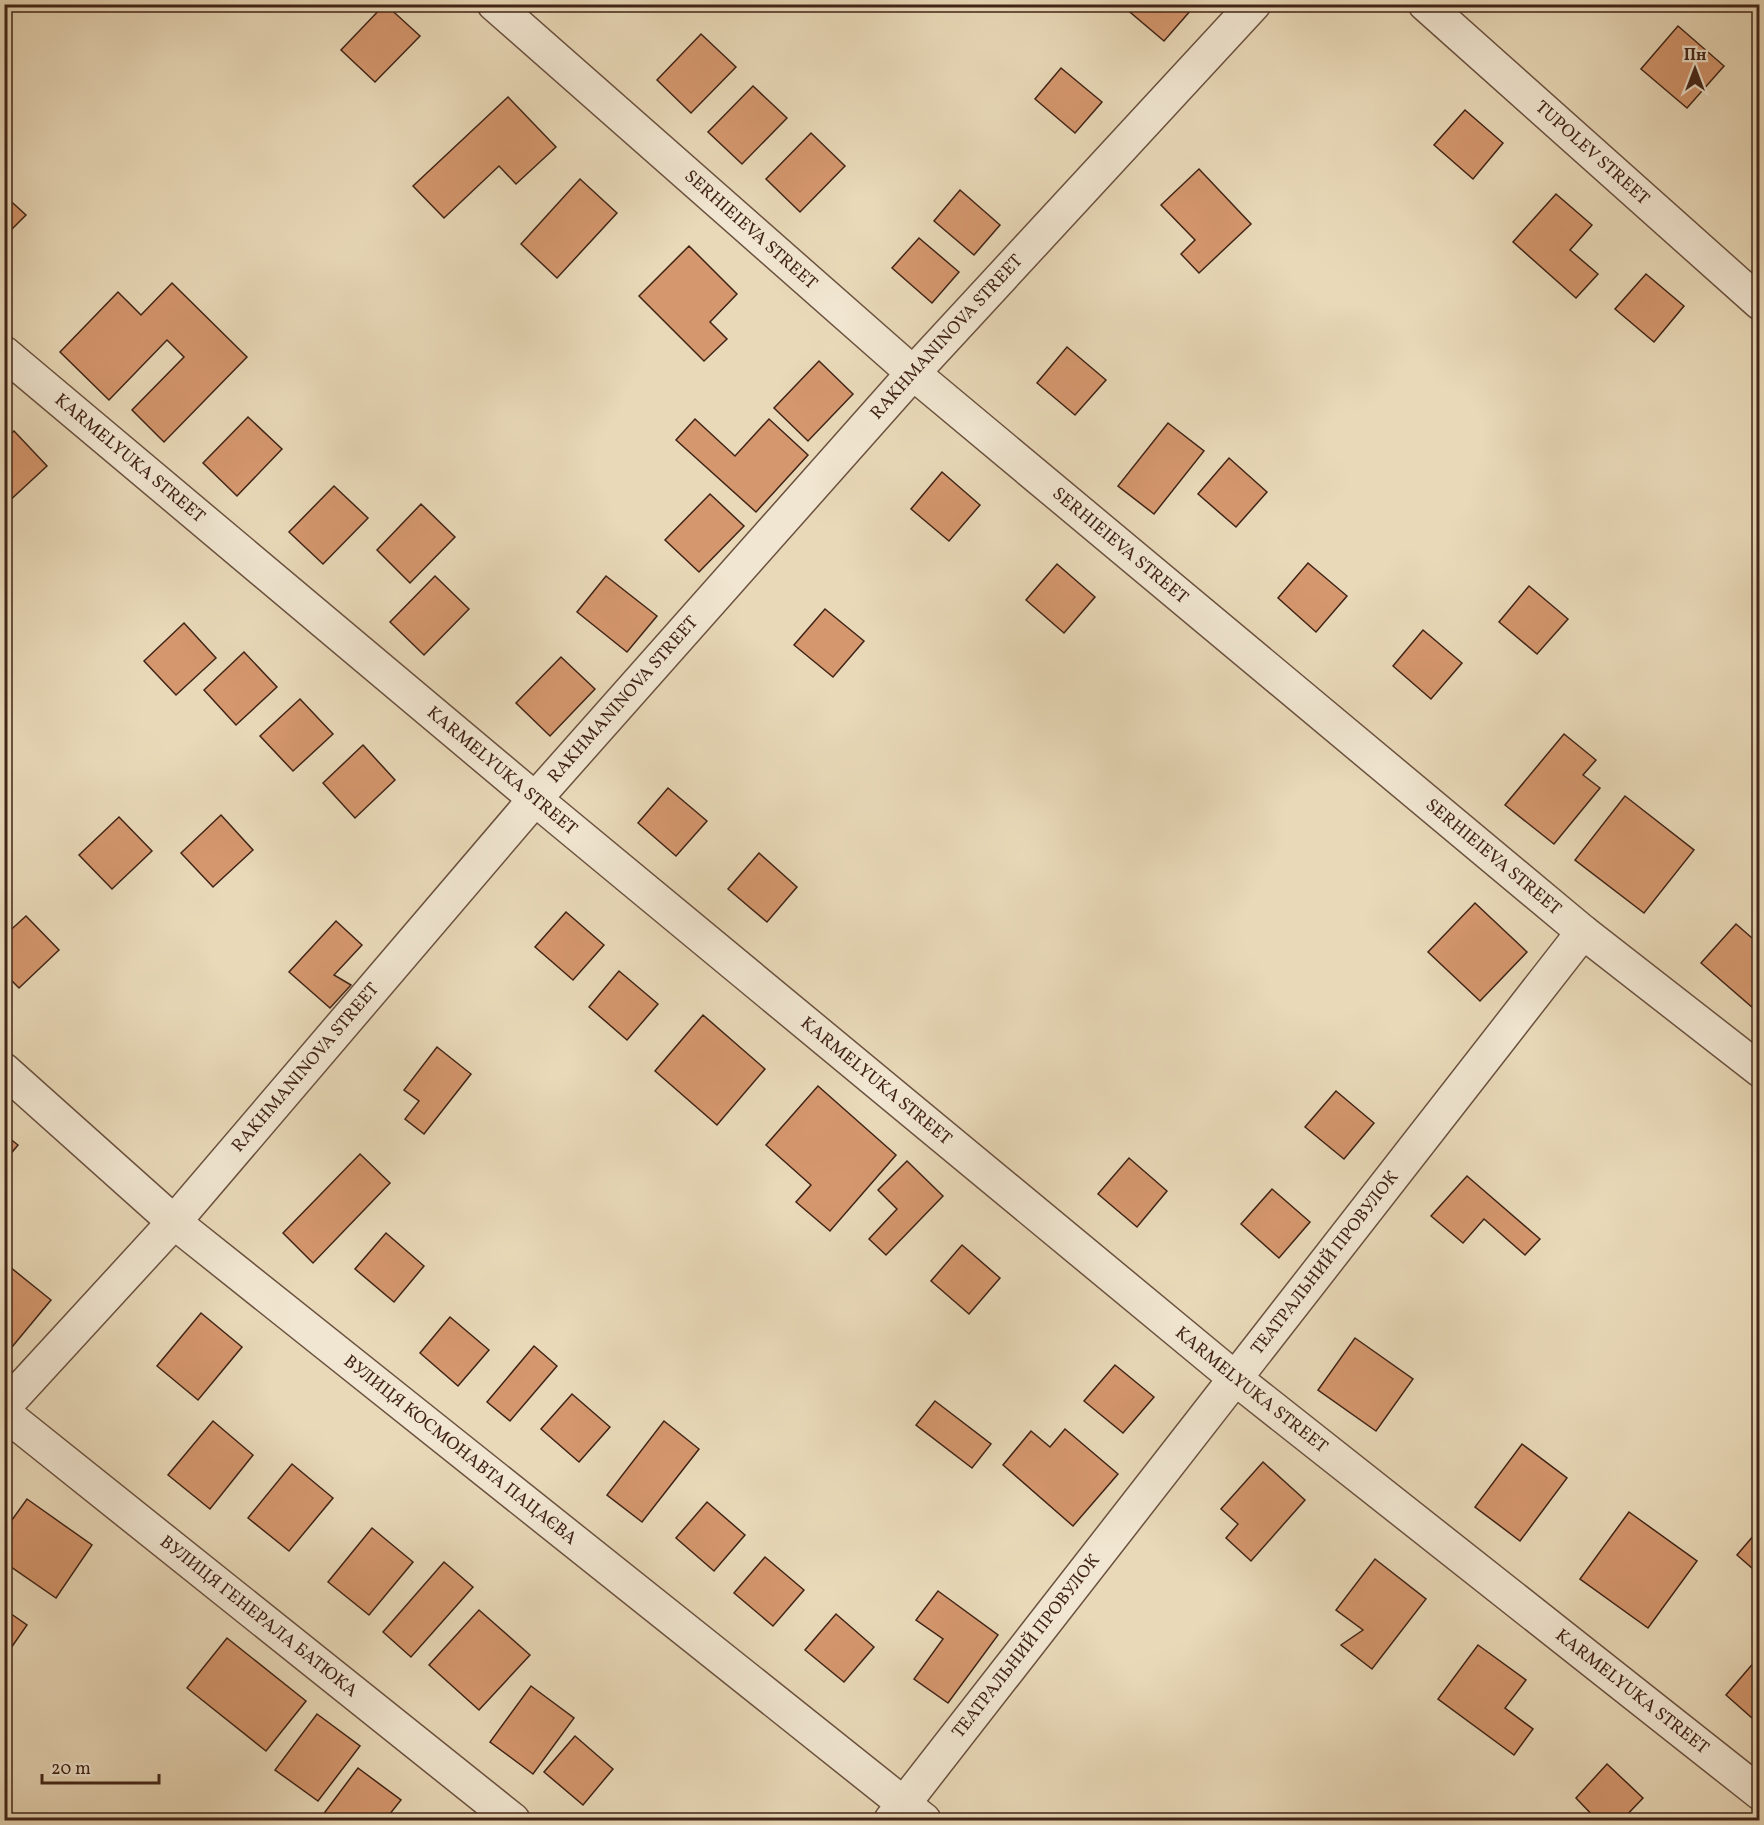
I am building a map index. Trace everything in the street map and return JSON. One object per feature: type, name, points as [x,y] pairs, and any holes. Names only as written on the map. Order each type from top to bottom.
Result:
[{"type":"street","name":"SERHIEIEVA STREET","points":[[494,4],[913,373],[1583,932],[1760,1070]]},
{"type":"street","name":"RAKHMANINOVA STREET","points":[[4,1407],[174,1222],[535,799],[913,373],[1254,4]]},
{"type":"street","name":"TUPOLEV STREET","points":[[1425,4],[1760,303]]},
{"type":"street","name":"KARMELYUKA STREET","points":[[4,353],[535,799],[1236,1379],[1760,1793]]},
{"type":"street","name":"ТЕАТРАЛЬНИЙ ПРОВУЛОК","points":[[906,1815],[1236,1379],[1583,932]]},
{"type":"street","name":"ВУЛИЦЯ КОСМОНАВТА ПАЦАЄВА","points":[[4,1070],[174,1222],[906,1815]]},
{"type":"street","name":"ВУЛИЦЯ ГЕНЕРАЛА БАТЮКА","points":[[4,1413],[513,1821]]},
{"type":"building","points":[[385,4],[420,36],[375,82],[341,50]]},
{"type":"building","points":[[1126,4],[1184,4],[1191,10],[1164,41],[1124,7]]},
{"type":"building","points":[[1678,26],[1724,66],[1687,108],[1641,69]]},
{"type":"building","points":[[701,34],[736,67],[691,113],[657,80]]},
{"type":"building","points":[[1061,68],[1102,102],[1075,133],[1035,99]]},
{"type":"building","points":[[753,86],[787,118],[742,164],[708,132]]},
{"type":"building","points":[[508,97],[556,147],[516,184],[499,166],[444,218],[413,186]]},
{"type":"building","points":[[1465,110],[1503,143],[1473,179],[1434,145]]},
{"type":"building","points":[[811,133],[845,166],[800,212],[766,179]]},
{"type":"building","points":[[1199,169],[1251,224],[1199,273],[1181,254],[1195,240],[1161,205]]},
{"type":"building","points":[[580,179],[617,213],[557,278],[521,244]]},
{"type":"building","points":[[960,190],[1000,225],[974,255],[934,221]]},
{"type":"building","points":[[1556,194],[1592,225],[1570,250],[1598,274],[1576,298],[1513,242]]},
{"type":"building","points":[[4,195],[26,215],[4,237]]},
{"type":"building","points":[[919,238],[959,272],[932,303],[892,268]]},
{"type":"building","points":[[689,246],[737,294],[710,322],[727,339],[704,361],[639,296]]},
{"type":"building","points":[[1646,274],[1684,306],[1654,342],[1615,309]]},
{"type":"building","points":[[172,283],[247,357],[164,442],[132,410],[184,357],[167,340],[109,400],[60,352],[118,292],[141,315]]},
{"type":"building","points":[[1067,347],[1106,380],[1075,415],[1037,383]]},
{"type":"building","points":[[819,361],[853,394],[808,441],[774,408]]},
{"type":"building","points":[[248,417],[282,449],[237,496],[203,463]]},
{"type":"building","points":[[695,419],[735,456],[769,419],[808,455],[756,512],[676,440]]},
{"type":"building","points":[[1168,423],[1204,451],[1154,514],[1118,486]]},
{"type":"building","points":[[14,431],[47,466],[7,503],[4,501],[4,440]]},
{"type":"building","points":[[1229,458],[1267,492],[1236,527],[1198,494]]},
{"type":"building","points":[[942,472],[980,505],[949,541],[911,509]]},
{"type":"building","points":[[334,486],[368,518],[323,564],[289,532]]},
{"type":"building","points":[[710,494],[744,526],[699,572],[665,540]]},
{"type":"building","points":[[421,504],[455,537],[410,583],[377,550]]},
{"type":"building","points":[[1308,563],[1347,596],[1316,632],[1278,598]]},
{"type":"building","points":[[1057,564],[1095,597],[1064,633],[1026,600]]},
{"type":"building","points":[[435,576],[469,609],[424,655],[390,622]]},
{"type":"building","points":[[606,576],[657,616],[627,652],[577,612]]},
{"type":"building","points":[[1529,586],[1568,619],[1537,654],[1499,622]]},
{"type":"building","points":[[825,609],[864,641],[833,677],[794,645]]},
{"type":"building","points":[[184,623],[216,658],[176,695],[144,661]]},
{"type":"building","points":[[1423,630],[1462,663],[1431,699],[1393,666]]},
{"type":"building","points":[[244,652],[277,687],[236,725],[204,690]]},
{"type":"building","points":[[561,657],[595,689],[550,736],[516,703]]},
{"type":"building","points":[[300,699],[333,734],[293,771],[260,736]]},
{"type":"building","points":[[1564,734],[1596,760],[1583,775],[1600,788],[1554,844],[1505,805]]},
{"type":"building","points":[[363,745],[395,780],[355,818],[323,783]]},
{"type":"building","points":[[668,788],[707,821],[676,856],[638,823]]},
{"type":"building","points":[[1625,796],[1694,850],[1644,913],[1575,860]]},
{"type":"building","points":[[221,815],[253,850],[213,887],[181,853]]},
{"type":"building","points":[[119,817],[152,851],[112,889],[79,855]]},
{"type":"building","points":[[759,853],[797,887],[767,922],[728,889]]},
{"type":"building","points":[[1475,903],[1527,952],[1480,1001],[1428,952]]},
{"type":"building","points":[[566,912],[604,945],[573,980],[535,947]]},
{"type":"building","points":[[26,916],[59,950],[19,988],[4,973],[4,936]]},
{"type":"building","points":[[336,921],[362,945],[334,975],[351,985],[330,1008],[289,972]]},
{"type":"building","points":[[1736,924],[1760,945],[1760,1014],[1701,963]]},
{"type":"building","points":[[619,971],[658,1004],[627,1040],[589,1007]]},
{"type":"building","points":[[703,1015],[765,1069],[717,1125],[655,1071]]},
{"type":"building","points":[[437,1047],[471,1074],[424,1134],[405,1119],[419,1101],[404,1090]]},
{"type":"building","points":[[818,1086],[896,1155],[830,1231],[796,1202],[811,1185],[766,1145]]},
{"type":"building","points":[[1336,1091],[1374,1123],[1344,1159],[1305,1127]]},
{"type":"building","points":[[4,1134],[18,1145],[4,1162]]},
{"type":"building","points":[[360,1154],[390,1183],[313,1263],[283,1233]]},
{"type":"building","points":[[1129,1158],[1167,1191],[1137,1227],[1098,1194]]},
{"type":"building","points":[[907,1161],[943,1196],[886,1255],[869,1239],[897,1209],[878,1190]]},
{"type":"building","points":[[1467,1176],[1540,1239],[1525,1255],[1484,1219],[1463,1243],[1431,1216]]},
{"type":"building","points":[[1272,1189],[1310,1222],[1279,1258],[1241,1224]]},
{"type":"building","points":[[386,1233],[424,1266],[394,1302],[355,1269]]},
{"type":"building","points":[[962,1245],[1000,1278],[969,1314],[931,1281]]},
{"type":"building","points":[[10,1267],[51,1300],[7,1353],[4,1351],[4,1273]]},
{"type":"building","points":[[201,1313],[242,1347],[198,1400],[157,1366]]},
{"type":"building","points":[[450,1317],[489,1350],[458,1386],[420,1353]]},
{"type":"building","points":[[1355,1338],[1413,1379],[1376,1431],[1318,1390]]},
{"type":"building","points":[[534,1346],[557,1366],[510,1421],[487,1402]]},
{"type":"building","points":[[1115,1365],[1154,1397],[1123,1433],[1084,1401]]},
{"type":"building","points":[[572,1394],[610,1427],[579,1462],[541,1429]]},
{"type":"building","points":[[935,1401],[991,1444],[972,1468],[916,1425]]},
{"type":"building","points":[[213,1421],[253,1455],[210,1509],[168,1475]]},
{"type":"building","points":[[664,1421],[699,1449],[642,1522],[607,1495]]},
{"type":"building","points":[[1065,1429],[1118,1474],[1073,1526],[1003,1465],[1031,1431],[1050,1447]]},
{"type":"building","points":[[1522,1444],[1567,1478],[1520,1541],[1475,1507]]},
{"type":"building","points":[[1263,1462],[1305,1500],[1251,1561],[1226,1538],[1238,1524],[1221,1509]]},
{"type":"building","points":[[292,1464],[333,1498],[289,1551],[248,1518]]},
{"type":"building","points":[[27,1499],[92,1545],[56,1598],[4,1562],[4,1531]]},
{"type":"building","points":[[707,1502],[745,1535],[714,1571],[676,1538]]},
{"type":"building","points":[[1629,1512],[1697,1561],[1648,1628],[1580,1579]]},
{"type":"building","points":[[372,1528],[413,1562],[369,1615],[328,1582]]},
{"type":"building","points":[[1760,1528],[1760,1575],[1737,1555]]},
{"type":"building","points":[[765,1557],[804,1590],[773,1626],[734,1593]]},
{"type":"building","points":[[1375,1559],[1426,1599],[1372,1669],[1341,1645],[1363,1630],[1336,1610]]},
{"type":"building","points":[[444,1562],[473,1587],[411,1657],[383,1632]]},
{"type":"building","points":[[938,1591],[998,1635],[948,1703],[914,1679],[943,1639],[916,1620]]},
{"type":"building","points":[[4,1609],[27,1625],[4,1658]]},
{"type":"building","points":[[479,1610],[530,1655],[479,1710],[429,1665]]},
{"type":"building","points":[[836,1614],[874,1647],[844,1682],[805,1650]]},
{"type":"building","points":[[227,1638],[306,1701],[266,1751],[187,1688]]},
{"type":"building","points":[[1478,1645],[1526,1680],[1505,1708],[1533,1729],[1514,1755],[1438,1699]]},
{"type":"building","points":[[1756,1660],[1760,1663],[1760,1725],[1726,1695]]},
{"type":"building","points":[[531,1686],[574,1718],[533,1774],[490,1742]]},
{"type":"building","points":[[317,1714],[360,1746],[318,1801],[275,1770]]},
{"type":"building","points":[[575,1736],[613,1769],[583,1805],[544,1772]]},
{"type":"building","points":[[1607,1764],[1643,1798],[1622,1820],[1597,1820],[1576,1798]]},
{"type":"building","points":[[358,1768],[401,1800],[385,1820],[319,1820]]}]
